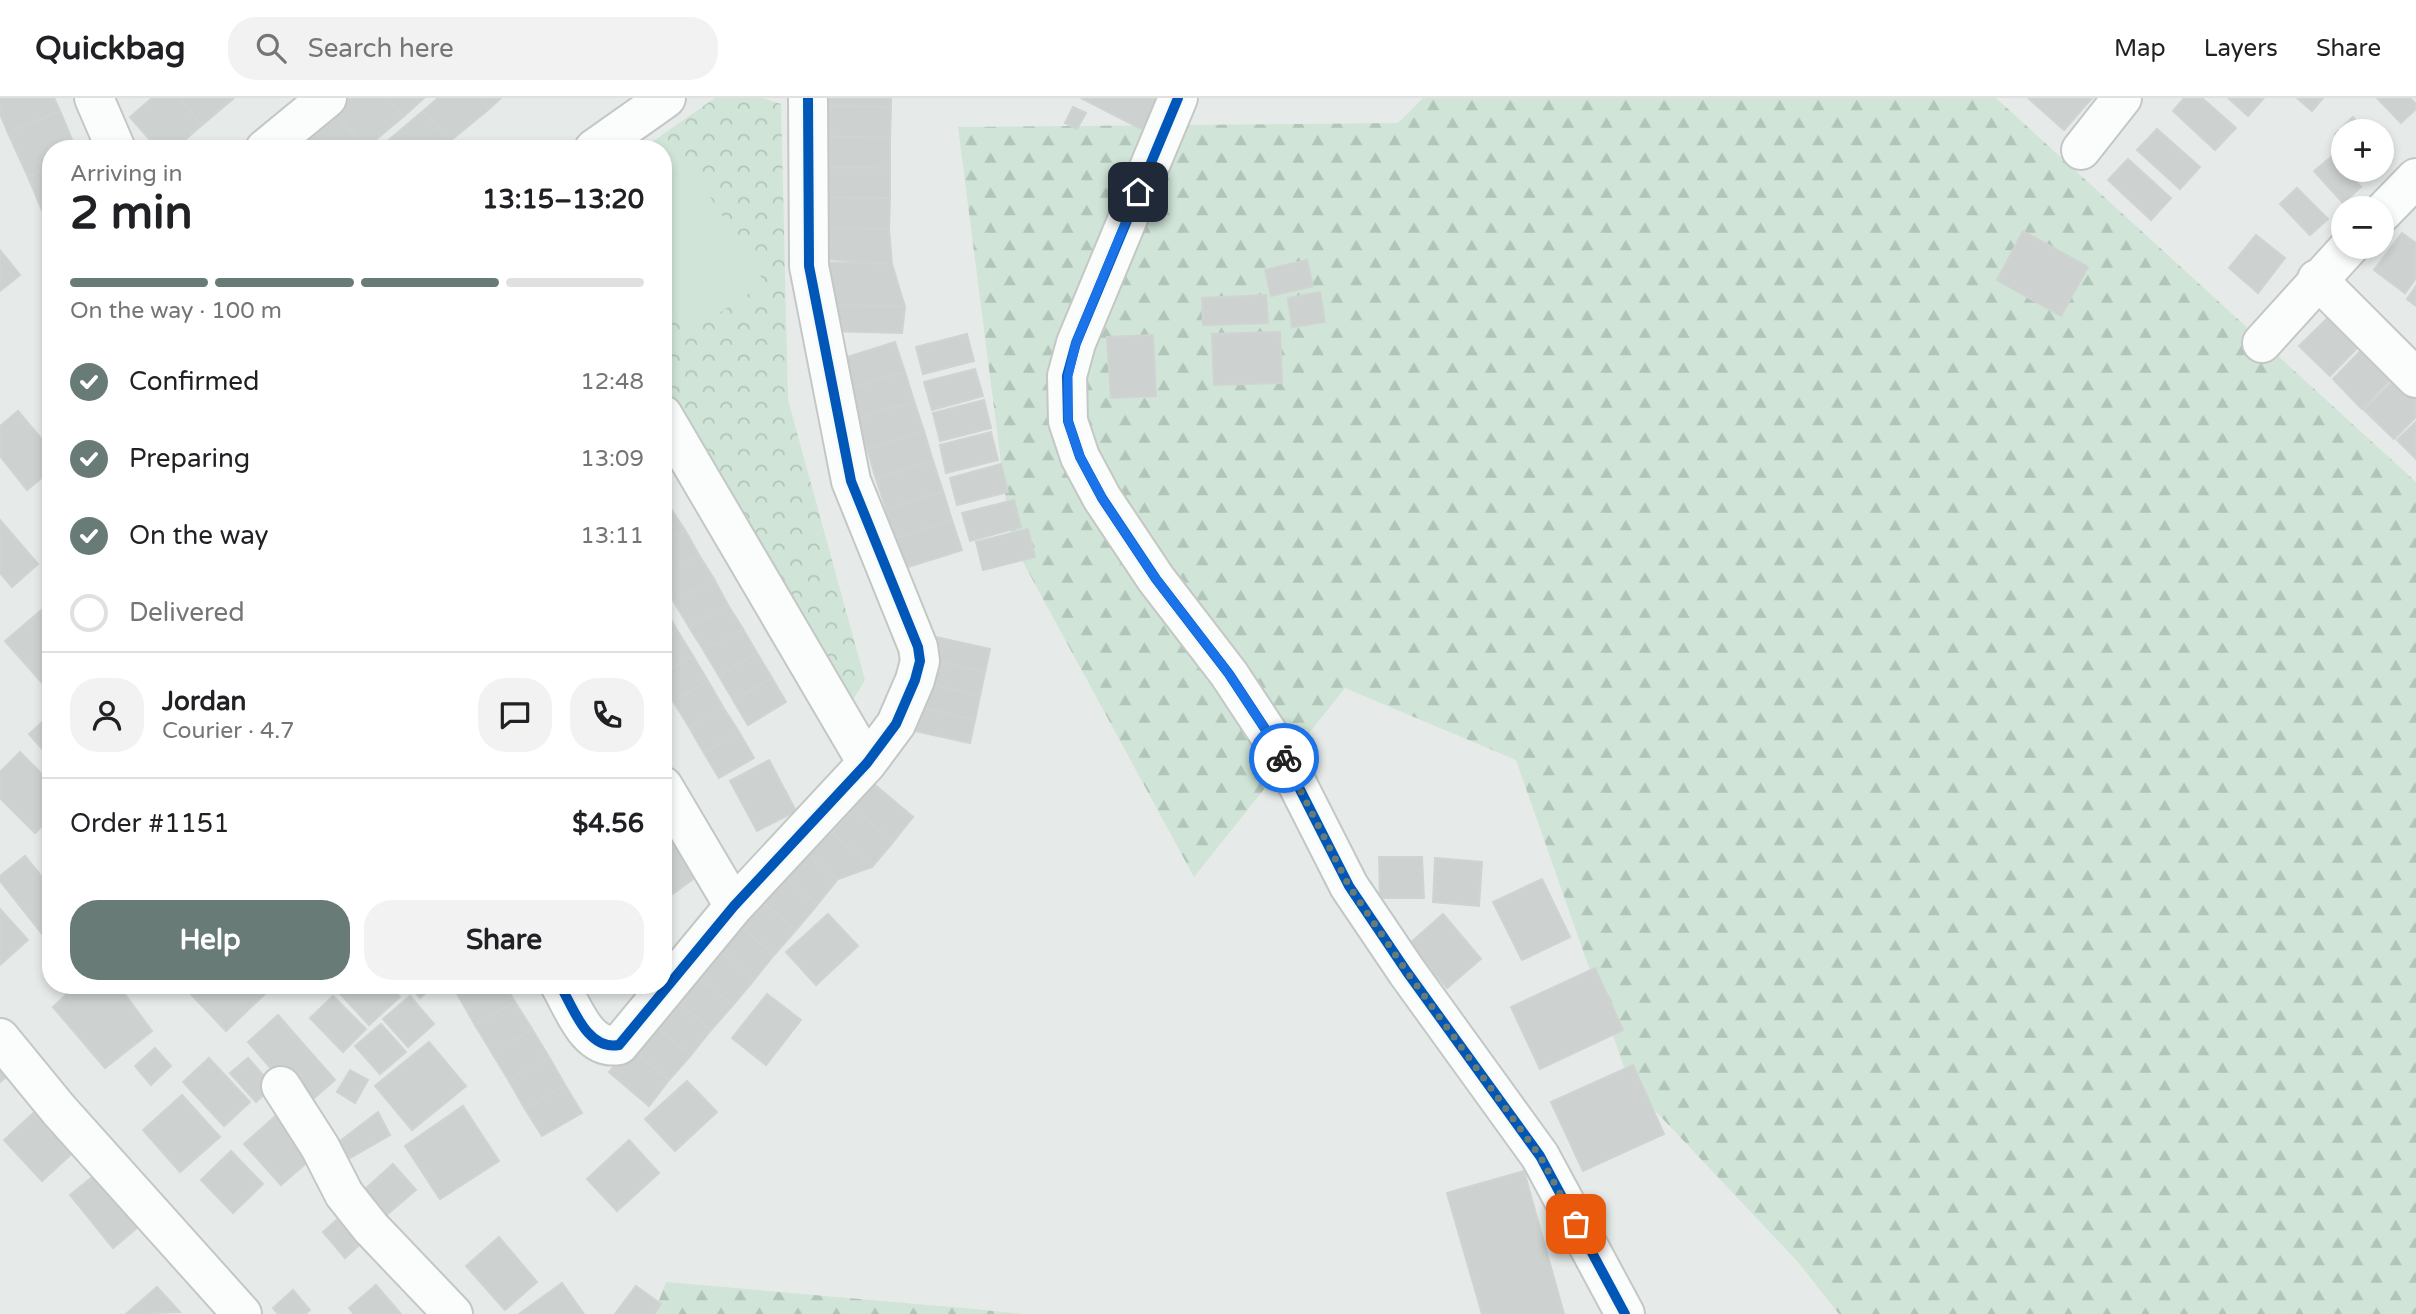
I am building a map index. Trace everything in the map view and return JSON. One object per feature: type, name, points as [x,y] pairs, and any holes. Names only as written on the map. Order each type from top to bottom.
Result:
[{"type":"street","points":[[94,98],[112,140]]},
{"type":"street","points":[[276,140],[327,98]]},
{"type":"street","points":[[607,140],[666,98]]},
{"type":"street","points":[[672,981],[734,906],[867,763],[896,724],[910,696],[920,661],[918,647],[850,481],[809,267],[808,98]]},
{"type":"street","points":[[1178,98],[1076,343],[1068,376],[1068,421],[1080,457],[1102,498],[1156,579],[1229,674],[1283,756],[1349,886],[1407,972],[1540,1156],[1625,1314]]},
{"type":"street","points":[[2081,150],[2122,98]]},
{"type":"street","points":[[2394,201],[2416,178]]},
{"type":"street","points":[[2262,343],[2337,259]]},
{"type":"street","points":[[2317,279],[2416,377]]},
{"type":"street","points":[[672,430],[867,763]]},
{"type":"street","points":[[672,801],[734,906]]},
{"type":"street","points":[[565,994],[589,1035],[611,1046],[619,1045],[661,994]]},
{"type":"street","points":[[0,1038],[60,1110],[242,1314]]},
{"type":"street","points":[[281,1086],[320,1147],[344,1194],[371,1228],[453,1314]]},
{"type":"green space","points":[[715,98],[762,98],[781,104],[788,400],[865,680],[850,705],[672,399],[672,140],[655,140]]},
{"type":"green space","points":[[1423,98],[1996,98],[2416,482],[2416,1314],[1839,1314],[1797,1261],[1630,1084],[1516,760],[1345,688],[1194,877],[1011,540],[958,127],[1398,123]]},
{"type":"green space","points":[[674,140],[765,283],[687,334],[672,311]]},
{"type":"green space","points":[[666,1282],[974,1309],[1023,1314],[654,1314]]},
{"type":"building","points":[[0,98],[54,98],[60,111],[8,133],[0,114]]},
{"type":"building","points":[[152,98],[179,98],[202,125],[185,140],[150,140],[130,117]]},
{"type":"building","points":[[179,98],[234,98],[202,125]]},
{"type":"building","points":[[342,98],[387,98],[403,117],[376,140],[359,140],[330,108]]},
{"type":"building","points":[[387,98],[424,98],[403,117]]},
{"type":"building","points":[[438,98],[480,98],[489,109],[451,140],[423,111]]},
{"type":"building","points":[[480,98],[501,98],[489,109]]},
{"type":"building","points":[[816,98],[891,98],[891,107],[816,106]]},
{"type":"building","points":[[1081,98],[1162,98],[1145,131]]},
{"type":"building","points":[[2028,98],[2092,98],[2064,130]]},
{"type":"building","points":[[2184,98],[2202,98],[2236,128],[2215,150],[2173,111]]},
{"type":"building","points":[[2228,98],[2264,98],[2248,116]]},
{"type":"building","points":[[2297,98],[2323,98],[2312,111]]},
{"type":"building","points":[[2377,98],[2410,98],[2416,104],[2416,109],[2401,123]]},
{"type":"building","points":[[816,106],[891,107],[890,138],[816,136]]},
{"type":"building","points":[[1073,107],[1086,113],[1077,129],[1065,123]]},
{"type":"building","points":[[330,108],[359,140],[294,140]]},
{"type":"building","points":[[60,111],[72,140],[42,140],[42,171],[28,177],[8,133]]},
{"type":"building","points":[[423,111],[449,140],[389,140]]},
{"type":"building","points":[[2157,129],[2200,167],[2180,189],[2137,150]]},
{"type":"building","points":[[816,136],[890,138],[890,168],[815,167]]},
{"type":"building","points":[[2331,157],[2331,182],[2356,182],[2361,187],[2351,196],[2337,196],[2314,171]]},
{"type":"building","points":[[2128,159],[2171,198],[2151,220],[2108,180]]},
{"type":"building","points":[[815,167],[890,168],[890,198],[815,197]]},
{"type":"building","points":[[42,171],[42,210],[28,177]]},
{"type":"building","points":[[2297,188],[2328,219],[2310,235],[2280,204]]},
{"type":"building","points":[[815,197],[890,198],[889,229],[815,228]]},
{"type":"building","points":[[815,228],[889,229],[892,264],[814,258]]},
{"type":"building","points":[[2023,231],[2088,267],[2061,316],[1997,280]]},
{"type":"building","points":[[2402,233],[2416,243],[2416,278],[2405,293],[2374,270],[2382,259],[2394,259],[2394,244]]},
{"type":"building","points":[[2256,235],[2285,258],[2258,293],[2229,268]]},
{"type":"building","points":[[0,250],[20,275],[0,291]]},
{"type":"building","points":[[1307,260],[1313,286],[1271,296],[1265,270]]},
{"type":"building","points":[[817,262],[892,264],[905,307],[830,305]]},
{"type":"building","points":[[2416,286],[2416,306],[2407,299]]},
{"type":"building","points":[[1320,292],[1325,322],[1292,327],[1288,298]]},
{"type":"building","points":[[1266,295],[1268,323],[1203,325],[1202,298]]},
{"type":"building","points":[[830,305],[905,307],[902,333],[827,331]]},
{"type":"building","points":[[2336,310],[2366,339],[2330,376],[2299,346]]},
{"type":"building","points":[[1280,332],[1282,383],[1214,385],[1212,334]]},
{"type":"building","points":[[967,334],[974,361],[923,374],[916,347]]},
{"type":"building","points":[[1153,335],[1156,396],[1111,398],[1107,337]]},
{"type":"building","points":[[895,342],[905,372],[848,389],[838,360]]},
{"type":"building","points":[[2369,342],[2399,371],[2362,409],[2333,379]]},
{"type":"building","points":[[975,369],[983,396],[932,410],[924,382]]},
{"type":"building","points":[[905,372],[914,401],[857,419],[848,389]]},
{"type":"building","points":[[2401,373],[2416,388],[2416,417],[2394,439],[2364,410]]},
{"type":"building","points":[[984,400],[991,428],[940,441],[933,413]]},
{"type":"building","points":[[914,401],[924,431],[867,449],[857,419]]},
{"type":"building","points":[[18,411],[42,439],[42,478],[27,490],[0,456],[0,426]]},
{"type":"building","points":[[2416,422],[2416,459],[2397,440]]},
{"type":"building","points":[[924,431],[933,461],[876,479],[867,449]]},
{"type":"building","points":[[991,432],[998,460],[946,473],[940,445]]},
{"type":"building","points":[[933,461],[943,491],[886,509],[876,479]]},
{"type":"building","points":[[1001,464],[1008,492],[957,505],[950,478]]},
{"type":"building","points":[[943,491],[952,520],[895,538],[886,509]]},
{"type":"building","points":[[1014,500],[1021,527],[970,541],[962,513]]},
{"type":"building","points":[[672,510],[685,530],[672,538]]},
{"type":"building","points":[[0,520],[38,564],[12,587],[0,573]]},
{"type":"building","points":[[952,520],[962,550],[905,568],[895,538]]},
{"type":"building","points":[[1028,529],[1035,557],[983,570],[976,542]]},
{"type":"building","points":[[685,530],[699,555],[672,571],[672,538]]},
{"type":"building","points":[[699,555],[714,579],[674,602],[672,571]]},
{"type":"building","points":[[714,579],[728,605],[689,627],[674,602]]},
{"type":"building","points":[[728,605],[743,629],[704,651],[689,627]]},
{"type":"building","points":[[42,610],[42,683],[5,641]]},
{"type":"building","points":[[743,629],[757,653],[719,676],[704,651]]},
{"type":"building","points":[[677,630],[693,656],[672,668],[672,633]]},
{"type":"building","points":[[936,637],[990,649],[985,672],[931,660]]},
{"type":"building","points":[[757,653],[772,678],[733,700],[719,676]]},
{"type":"building","points":[[693,656],[708,681],[673,701],[672,668]]},
{"type":"building","points":[[931,660],[985,672],[980,696],[926,683]]},
{"type":"building","points":[[772,678],[786,702],[748,725],[733,700]]},
{"type":"building","points":[[708,681],[723,707],[689,727],[673,701]]},
{"type":"building","points":[[926,683],[980,696],[975,720],[921,707]]},
{"type":"building","points":[[723,707],[739,732],[704,753],[689,727]]},
{"type":"building","points":[[921,707],[975,720],[970,743],[915,731]]},
{"type":"building","points":[[42,722],[42,749],[29,734]]},
{"type":"building","points":[[739,732],[754,758],[719,778],[704,753]]},
{"type":"building","points":[[20,752],[42,774],[42,826],[35,833],[0,798],[0,772]]},
{"type":"building","points":[[769,760],[796,811],[757,831],[730,781]]},
{"type":"building","points":[[874,784],[913,817],[893,842],[853,808]]},
{"type":"building","points":[[853,808],[893,842],[872,867],[832,833]]},
{"type":"building","points":[[832,833],[872,867],[838,879],[797,846]]},
{"type":"building","points":[[674,839],[700,874],[672,894]]},
{"type":"building","points":[[797,846],[838,879],[817,905],[777,871]]},
{"type":"building","points":[[25,856],[42,877],[42,934],[0,881],[0,876]]},
{"type":"building","points":[[1379,857],[1422,857],[1424,898],[1380,898]]},
{"type":"building","points":[[1435,858],[1482,862],[1479,906],[1433,902]]},
{"type":"building","points":[[777,871],[817,905],[796,930],[755,896]]},
{"type":"building","points":[[1542,879],[1570,937],[1522,960],[1493,902]]},
{"type":"building","points":[[755,896],[796,930],[774,955],[734,921]]},
{"type":"building","points":[[0,909],[28,940],[0,965]]},
{"type":"building","points":[[828,914],[858,946],[816,985],[786,952]]},
{"type":"building","points":[[1443,914],[1481,959],[1447,988],[1409,944]]},
{"type":"building","points":[[734,921],[774,955],[754,980],[714,946]]},
{"type":"building","points":[[714,946],[754,980],[733,1005],[692,972]]},
{"type":"building","points":[[1595,968],[1623,1030],[1540,1069],[1511,1007]]},
{"type":"building","points":[[692,972],[733,1005],[711,1030],[672,997]]},
{"type":"building","points":[[67,994],[125,994],[152,1031],[105,1068],[53,1007]]},
{"type":"building","points":[[191,994],[265,994],[226,1031]]},
{"type":"building","points":[[340,994],[397,994],[400,997],[369,1025]]},
{"type":"building","points":[[464,994],[510,994],[515,1002],[475,1025],[459,997]]},
{"type":"building","points":[[767,994],[801,1020],[766,1065],[732,1038]]},
{"type":"building","points":[[333,996],[366,1029],[343,1052],[310,1018]]},
{"type":"building","points":[[410,996],[434,1024],[408,1047],[383,1019]]},
{"type":"building","points":[[672,997],[711,1030],[691,1055],[650,1022]]},
{"type":"building","points":[[515,1002],[532,1029],[492,1053],[475,1025]]},
{"type":"building","points":[[278,1015],[335,1080],[304,1107],[248,1042]]},
{"type":"building","points":[[650,1022],[691,1055],[669,1080],[629,1047]]},
{"type":"building","points":[[381,1024],[406,1052],[380,1074],[355,1046]]},
{"type":"building","points":[[532,1029],[549,1057],[509,1081],[492,1053]]},
{"type":"building","points":[[429,1042],[466,1086],[412,1130],[375,1086]]},
{"type":"building","points":[[629,1047],[669,1080],[649,1106],[609,1072]]},
{"type":"building","points":[[155,1048],[171,1066],[151,1085],[135,1066]]},
{"type":"building","points":[[0,1055],[13,1071],[0,1082]]},
{"type":"building","points":[[549,1057],[565,1085],[525,1109],[509,1081]]},
{"type":"building","points":[[209,1058],[250,1102],[224,1126],[183,1082]]},
{"type":"building","points":[[248,1058],[273,1086],[256,1102],[230,1073]]},
{"type":"building","points":[[1633,1065],[1664,1134],[1583,1171],[1551,1102]]},
{"type":"building","points":[[350,1070],[368,1080],[355,1103],[337,1092]]},
{"type":"building","points":[[687,1081],[717,1112],[675,1151],[645,1119]]},
{"type":"building","points":[[565,1085],[582,1113],[542,1136],[525,1109]]},
{"type":"building","points":[[182,1095],[220,1137],[180,1172],[143,1130]]},
{"type":"building","points":[[463,1106],[499,1161],[440,1199],[405,1146]]},
{"type":"building","points":[[40,1107],[78,1148],[42,1181],[4,1140]]},
{"type":"building","points":[[280,1112],[318,1153],[281,1185],[244,1144]]},
{"type":"building","points":[[378,1112],[390,1135],[350,1158],[336,1144]]},
{"type":"building","points":[[629,1140],[659,1173],[617,1211],[587,1179]]},
{"type":"building","points":[[231,1151],[263,1184],[233,1213],[201,1180]]},
{"type":"building","points":[[393,1164],[416,1190],[377,1223],[355,1198]]},
{"type":"building","points":[[101,1170],[144,1222],[113,1248],[70,1195]]},
{"type":"building","points":[[1524,1171],[1564,1314],[1482,1314],[1447,1193]]},
{"type":"building","points":[[342,1215],[364,1241],[345,1258],[323,1232]]},
{"type":"building","points":[[499,1237],[537,1282],[505,1310],[466,1266]]},
{"type":"building","points":[[562,1283],[584,1314],[519,1314]]},
{"type":"building","points":[[376,1285],[401,1314],[354,1314],[349,1308]]},
{"type":"building","points":[[636,1286],[661,1304],[654,1314],[615,1314]]},
{"type":"building","points":[[157,1287],[180,1312],[126,1314]]},
{"type":"building","points":[[293,1290],[310,1310],[305,1314],[278,1314],[273,1308]]},
{"type":"cycle path","points":[[672,981],[734,906],[867,763],[896,724],[920,661],[918,647],[851,481],[809,266],[808,98]]},
{"type":"cycle path","points":[[1178,98],[1076,343],[1067,376],[1068,421],[1080,457],[1102,498],[1156,579],[1229,674],[1283,756],[1349,886],[1407,972],[1540,1156],[1625,1314]]},
{"type":"cycle path","points":[[565,994],[582,1026],[598,1041],[608,1045],[619,1045],[661,994]]},
{"type":"way so far","points":[[1284,758],[1349,886],[1407,972],[1540,1156],[1576,1224]]},
{"type":"route","points":[[1138,192],[1076,343],[1068,376],[1068,421],[1080,457],[1102,498],[1156,579],[1229,674],[1284,758]]}]
